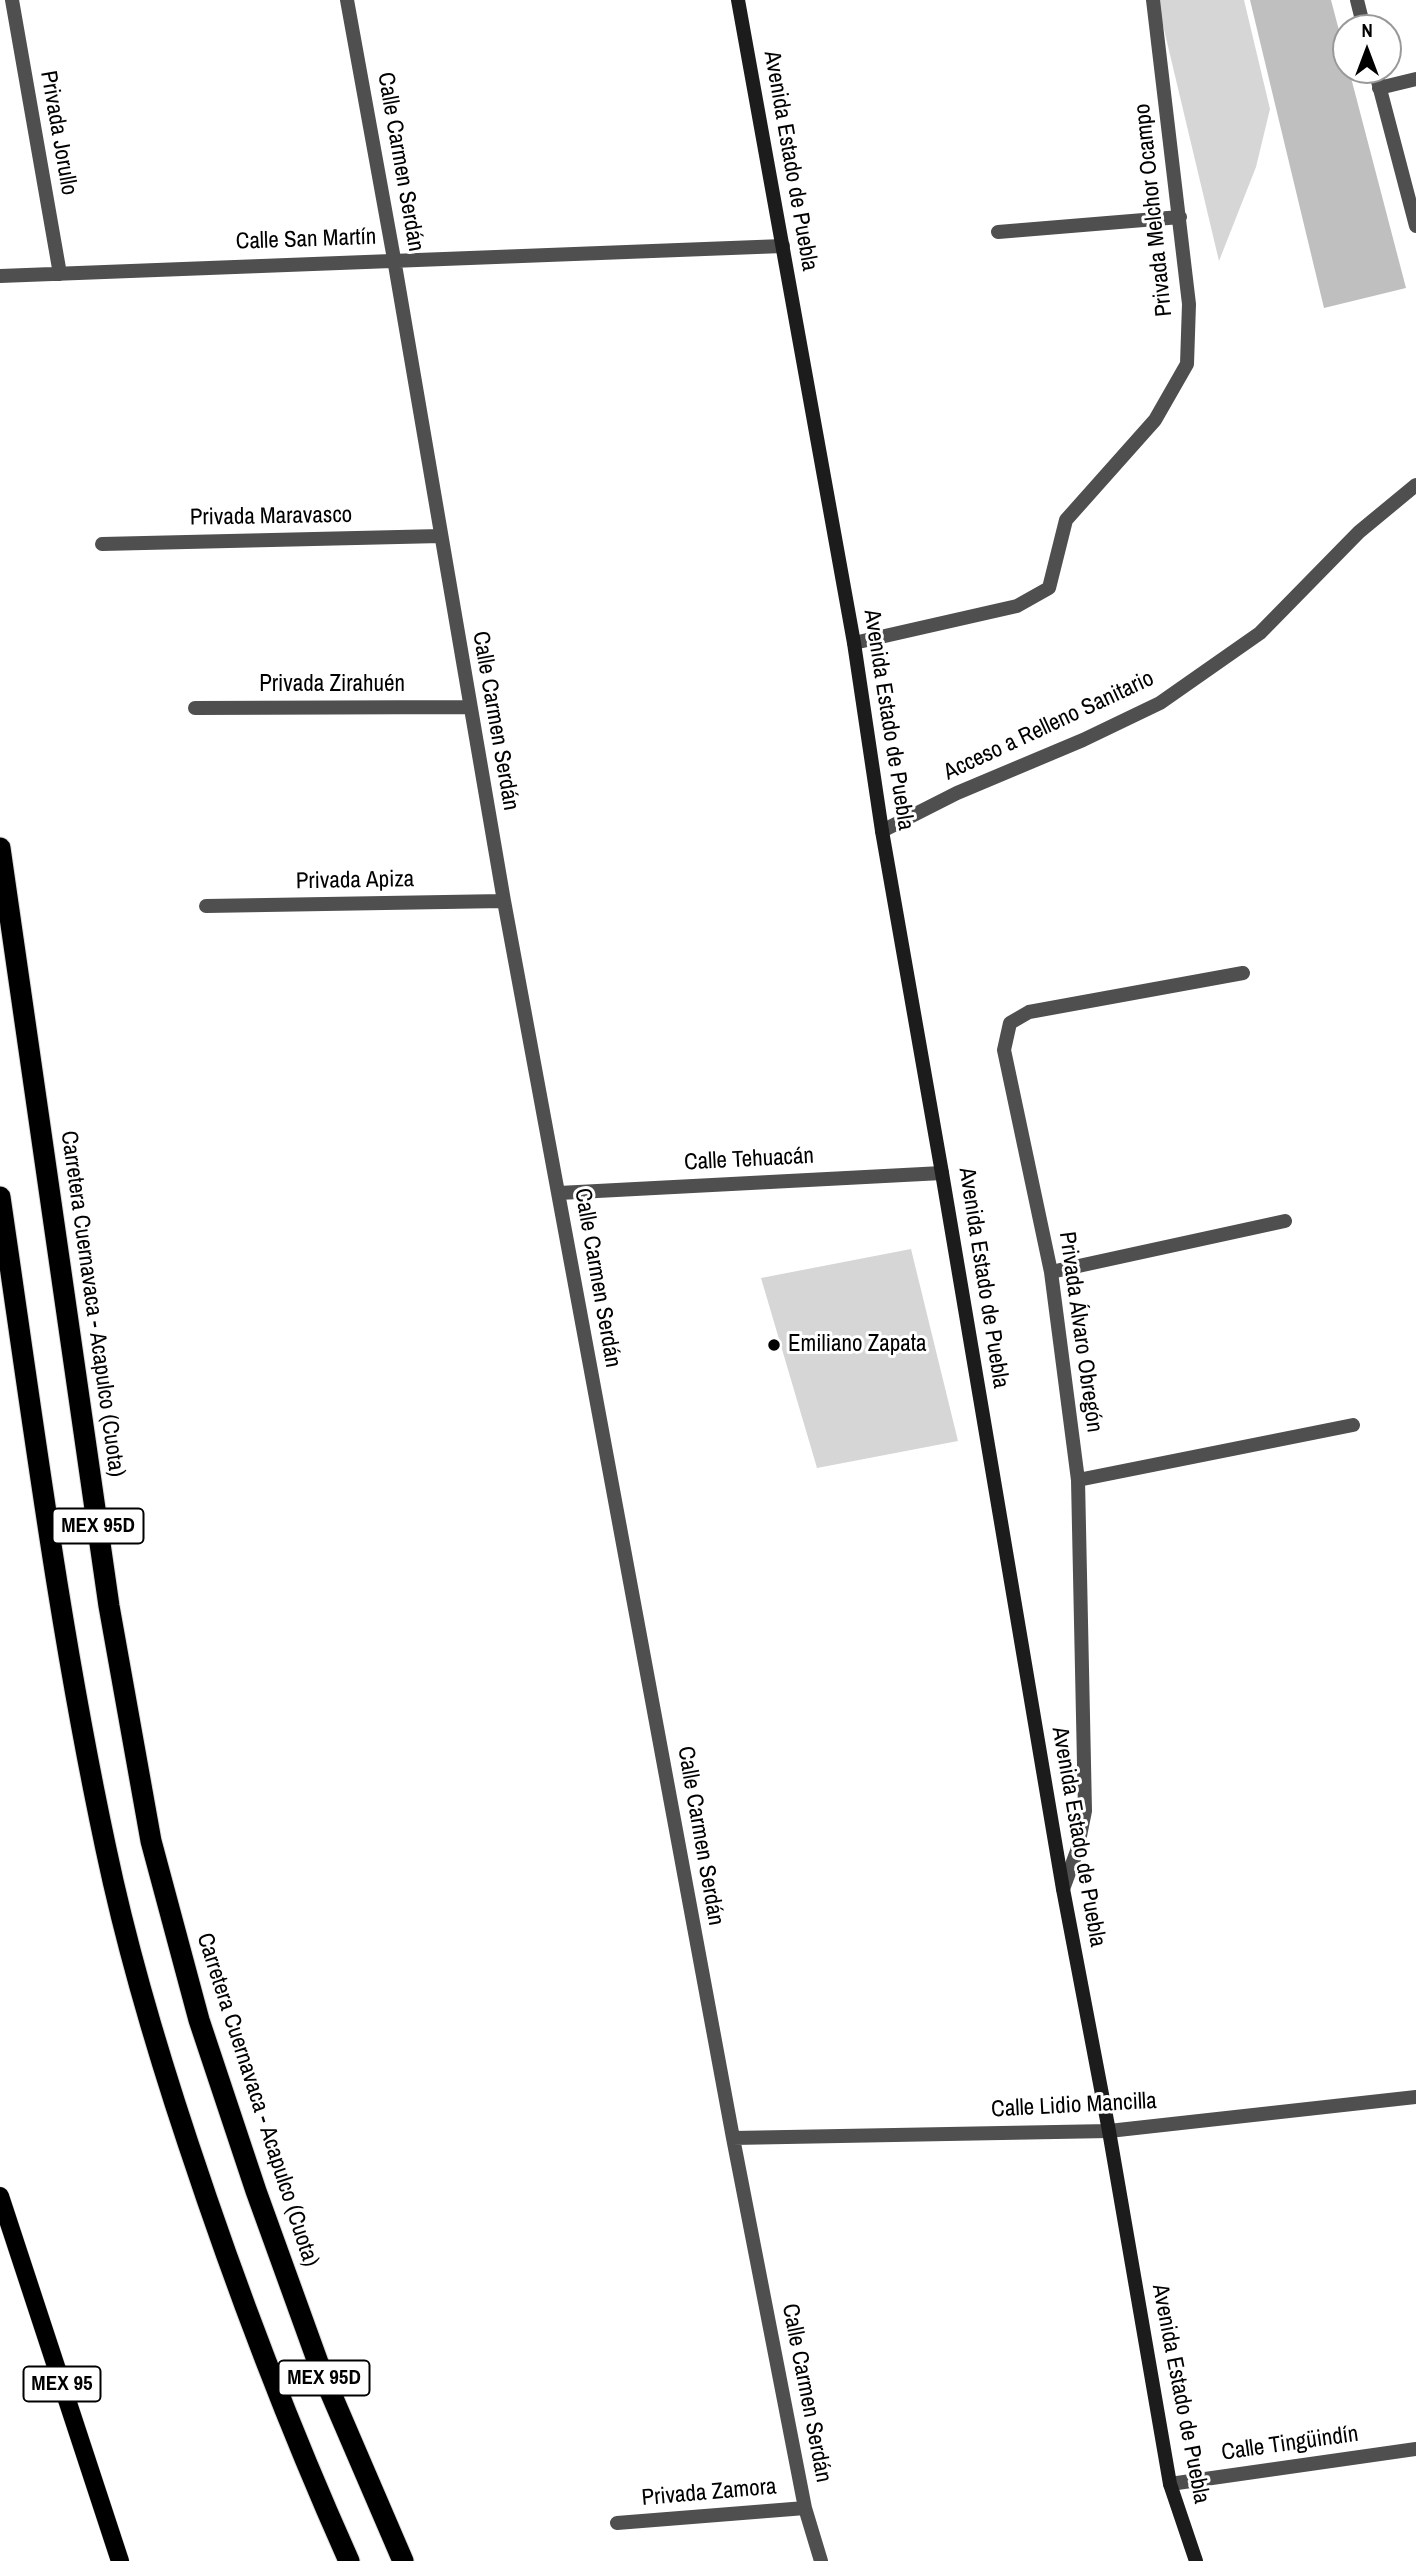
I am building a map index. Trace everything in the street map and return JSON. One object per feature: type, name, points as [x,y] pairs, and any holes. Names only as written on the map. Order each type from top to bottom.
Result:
[{"type":"highway","name":"Carretera Cuernavaca - Acapulco (Cuota)","points":[[0,848],[109,1606],[152,1841],[199,2020],[256,2191],[320,2368],[403,2561]]},
{"type":"highway","name":"MEX 95D","points":[[0,1197],[63,1629],[113,1880],[155,2042],[210,2209],[274,2385],[349,2561]]},
{"type":"main road","name":"MEX 95","points":[[0,2196],[120,2561]]},
{"type":"street","name":"Privada Jorullo","points":[[12,0],[60,274]]},
{"type":"street","name":"Calle Carmen Serdán","points":[[347,0],[504,901],[733,2138],[805,2508],[821,2561]]},
{"type":"street","name":"Avenida Estado de Puebla","points":[[738,0],[854,643],[882,831],[943,1173],[1063,1889],[1109,2131],[1170,2484],[1196,2561]]},
{"type":"street","name":"Privada Melchor Ocampo","points":[[854,643],[1017,606],[1049,589],[1066,520],[1154,420],[1187,364],[1189,303],[1153,0]]},
{"type":"street","points":[[1379,88],[1416,79]]},
{"type":"street","points":[[1378,84],[1416,226]]},
{"type":"street","points":[[999,232],[1180,217]]},
{"type":"street","name":"Calle San Martín","points":[[0,276],[783,246]]},
{"type":"street","name":"Acceso a Relleno Sanitario","points":[[882,831],[957,793],[1160,704],[1260,633],[1359,532],[1416,485]]},
{"type":"street","name":"Privada Maravasco","points":[[102,544],[441,536]]},
{"type":"street","name":"Privada Zirahuén","points":[[195,708],[469,707]]},
{"type":"street","name":"Privada Apiza","points":[[206,906],[504,901]]},
{"type":"street","name":"Privada Álvaro Obregón","points":[[1063,1889],[1077,1851],[1085,1811],[1078,1480],[1051,1272],[1003,1050],[1010,1023],[1029,1012],[1243,972]]},
{"type":"street","name":"Calle Tehuacán","points":[[559,1193],[943,1173]]},
{"type":"street","points":[[1051,1272],[1285,1221]]},
{"type":"street","points":[[1078,1480],[1353,1425]]},
{"type":"street","name":"Calle Lidio Mancilla","points":[[733,2138],[1109,2131],[1416,2097]]},
{"type":"street","name":"Calle Tingüindín","points":[[1170,2484],[1416,2449]]},
{"type":"street","name":"Privada Zamora","points":[[617,2523],[805,2508]]},
{"type":"shaded area","points":[[1157,0],[1244,0],[1270,109],[1256,167],[1219,261]]},
{"type":"shaded area","points":[[911,1249],[958,1441],[817,1468],[761,1278]]},
{"type":"building","points":[[1250,0],[1331,0],[1335,14],[1332,14],[1332,84],[1353,84],[1406,288],[1324,308]]},
{"type":"place","name":"Emiliano Zapata","points":[[774,1345]]}]
